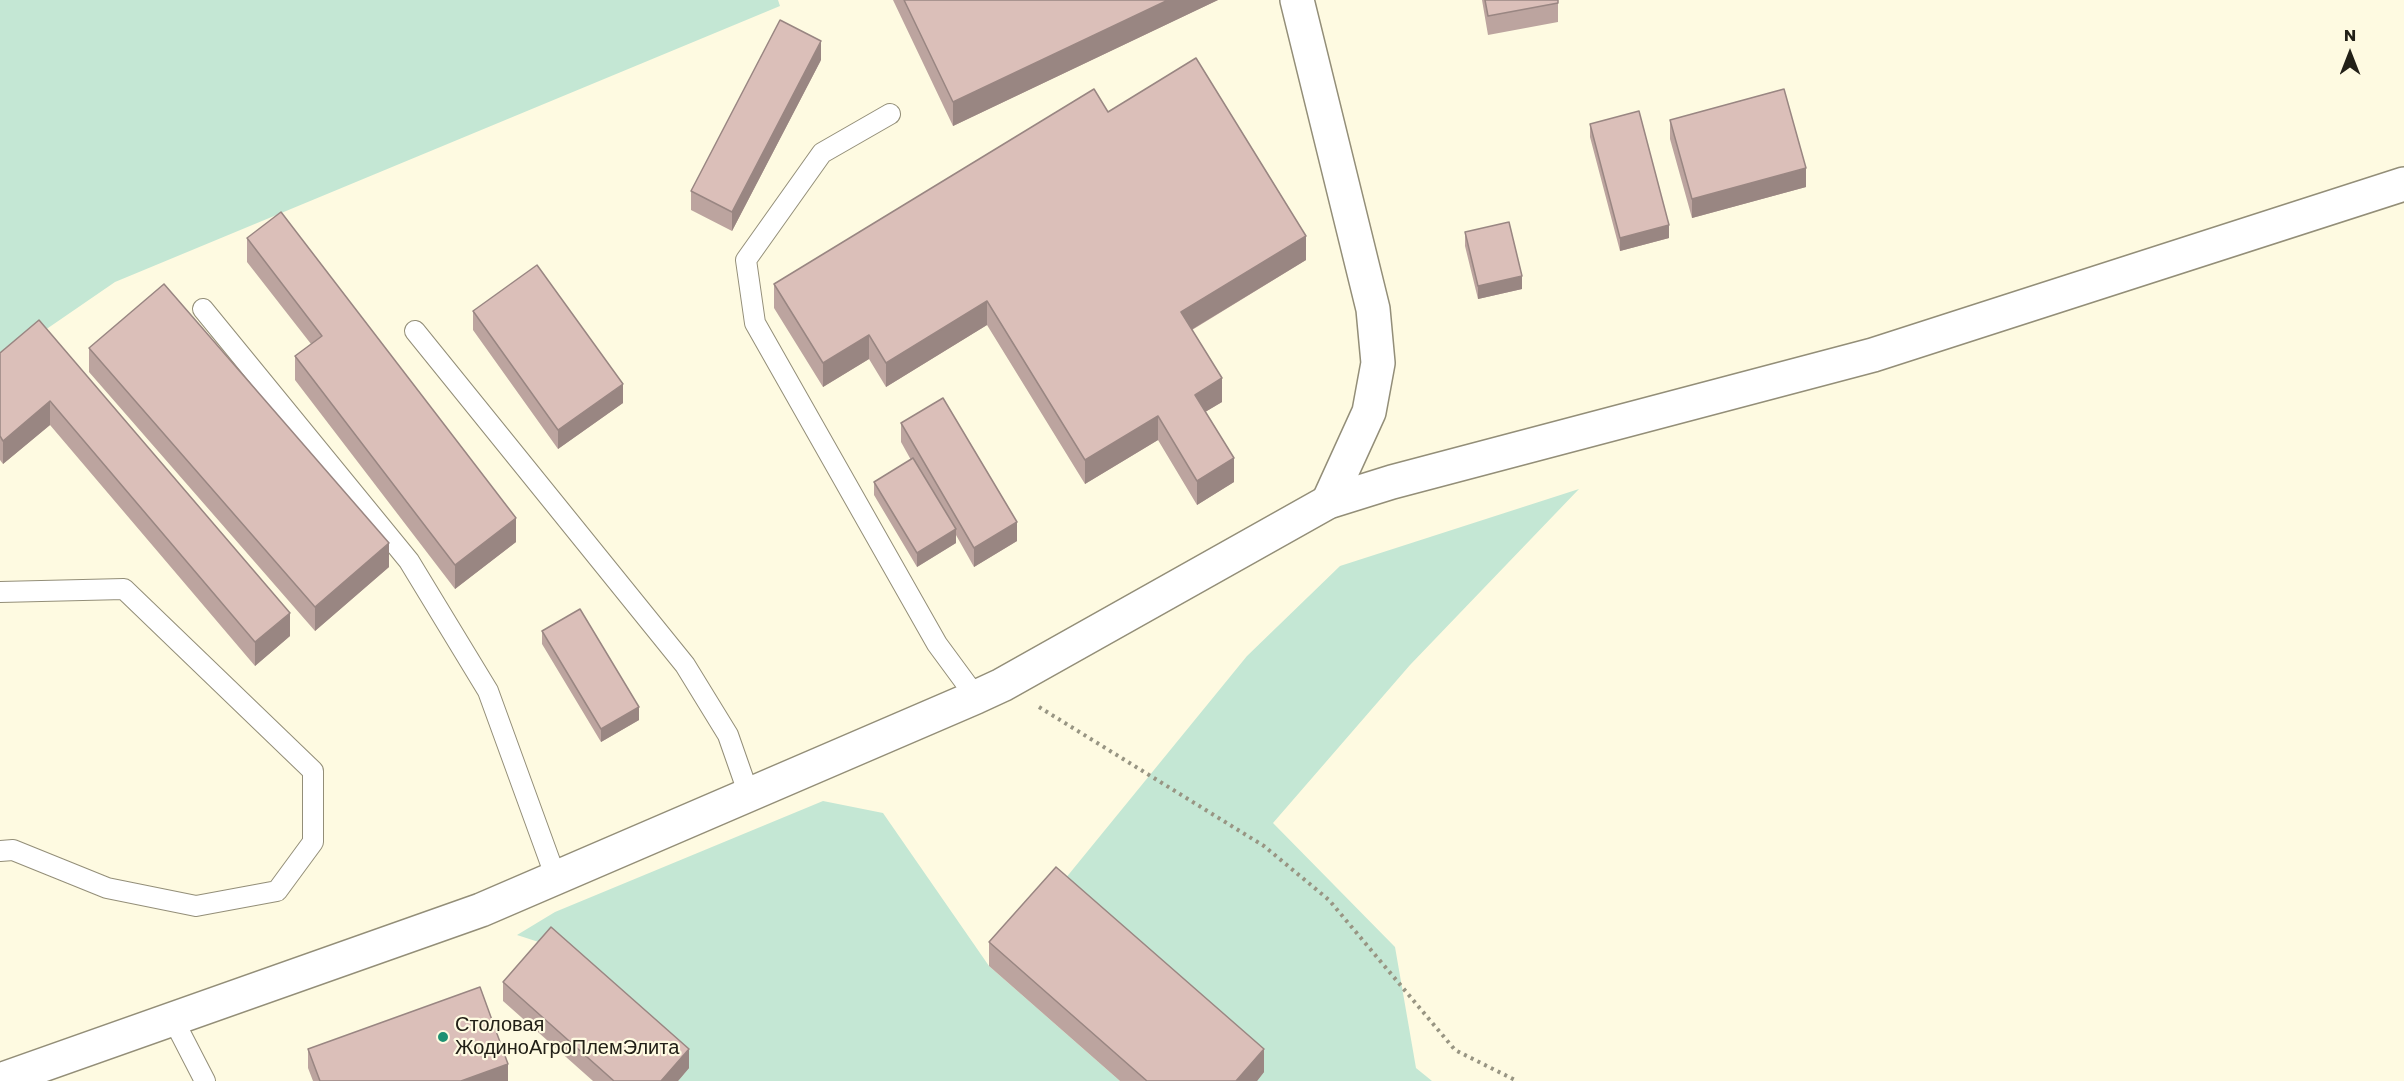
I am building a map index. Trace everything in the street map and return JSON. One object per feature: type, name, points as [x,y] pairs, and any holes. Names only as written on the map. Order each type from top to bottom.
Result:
[{"type":"street","points":[[1297,0],[1373,309],[1378,363],[1369,412],[1328,502]]},
{"type":"street","points":[[0,1080],[482,910],[989,691],[1328,502],[1403,478],[1873,355],[2404,184]]},
{"type":"lane","points":[[890,114],[822,153],[746,260],[755,323],[936,644],[989,691]]},
{"type":"lane","points":[[203,309],[409,561],[488,691],[556,878]]},
{"type":"lane","points":[[416,331],[685,665],[728,735],[749,795]]},
{"type":"lane","points":[[0,592],[124,589],[313,771],[313,842],[277,891],[196,906],[107,888],[13,850],[0,850]]},
{"type":"lane","points":[[172,1019],[205,1081]]},
{"type":"path","points":[[989,691],[1264,846],[1329,900],[1455,1050],[1517,1081]]},
{"type":"green space","points":[[0,0],[778,0],[780,6],[115,282],[0,361]]},
{"type":"green space","points":[[1579,489],[1410,665],[1273,823],[1395,947],[1416,1068],[1432,1081],[1257,1081],[1056,890],[1247,656],[1340,566]]},
{"type":"green space","points":[[823,801],[883,813],[989,966],[1120,1081],[678,1081],[689,1067],[551,946],[517,935],[555,912]]},
{"type":"building","points":[[904,0],[1168,0],[953,102]]},
{"type":"building","points":[[1485,0],[1558,0],[1558,3],[1488,16]]},
{"type":"building","points":[[780,20],[821,41],[732,212],[691,191]]},
{"type":"building","points":[[1196,58],[1306,236],[1181,312],[1222,378],[1195,395],[1234,458],[1197,481],[1158,416],[1085,460],[987,301],[886,363],[869,335],[823,363],[774,284],[1094,89],[1108,112]]},
{"type":"building","points":[[1784,89],[1806,168],[1692,199],[1670,120]]},
{"type":"building","points":[[1639,111],[1669,225],[1620,238],[1590,124]]},
{"type":"building","points":[[281,212],[516,518],[455,565],[295,356],[322,336],[247,238]]},
{"type":"building","points":[[1509,222],[1522,276],[1478,286],[1465,232]]},
{"type":"building","points":[[537,265],[623,384],[558,430],[473,311]]},
{"type":"building","points":[[164,284],[389,543],[315,607],[89,348]]},
{"type":"building","points":[[39,320],[290,613],[255,642],[50,401],[3,441],[0,436],[0,353]]},
{"type":"building","points":[[943,398],[1017,522],[974,548],[901,423]]},
{"type":"building","points":[[913,458],[956,529],[917,553],[874,482]]},
{"type":"building","points":[[580,609],[639,707],[601,729],[542,631]]},
{"type":"building","points":[[1056,867],[1264,1049],[1236,1081],[1147,1081],[989,942]]},
{"type":"building","points":[[551,927],[689,1049],[661,1081],[614,1081],[503,982]]},
{"type":"building","name":"Столовая ЖодиноАгроПлемЭлита","points":[[480,987],[508,1064],[461,1081],[320,1081],[308,1049]]},
{"type":"place","name":"Столовая ЖодиноАгроПлемЭлита","points":[[443,1037]]}]
